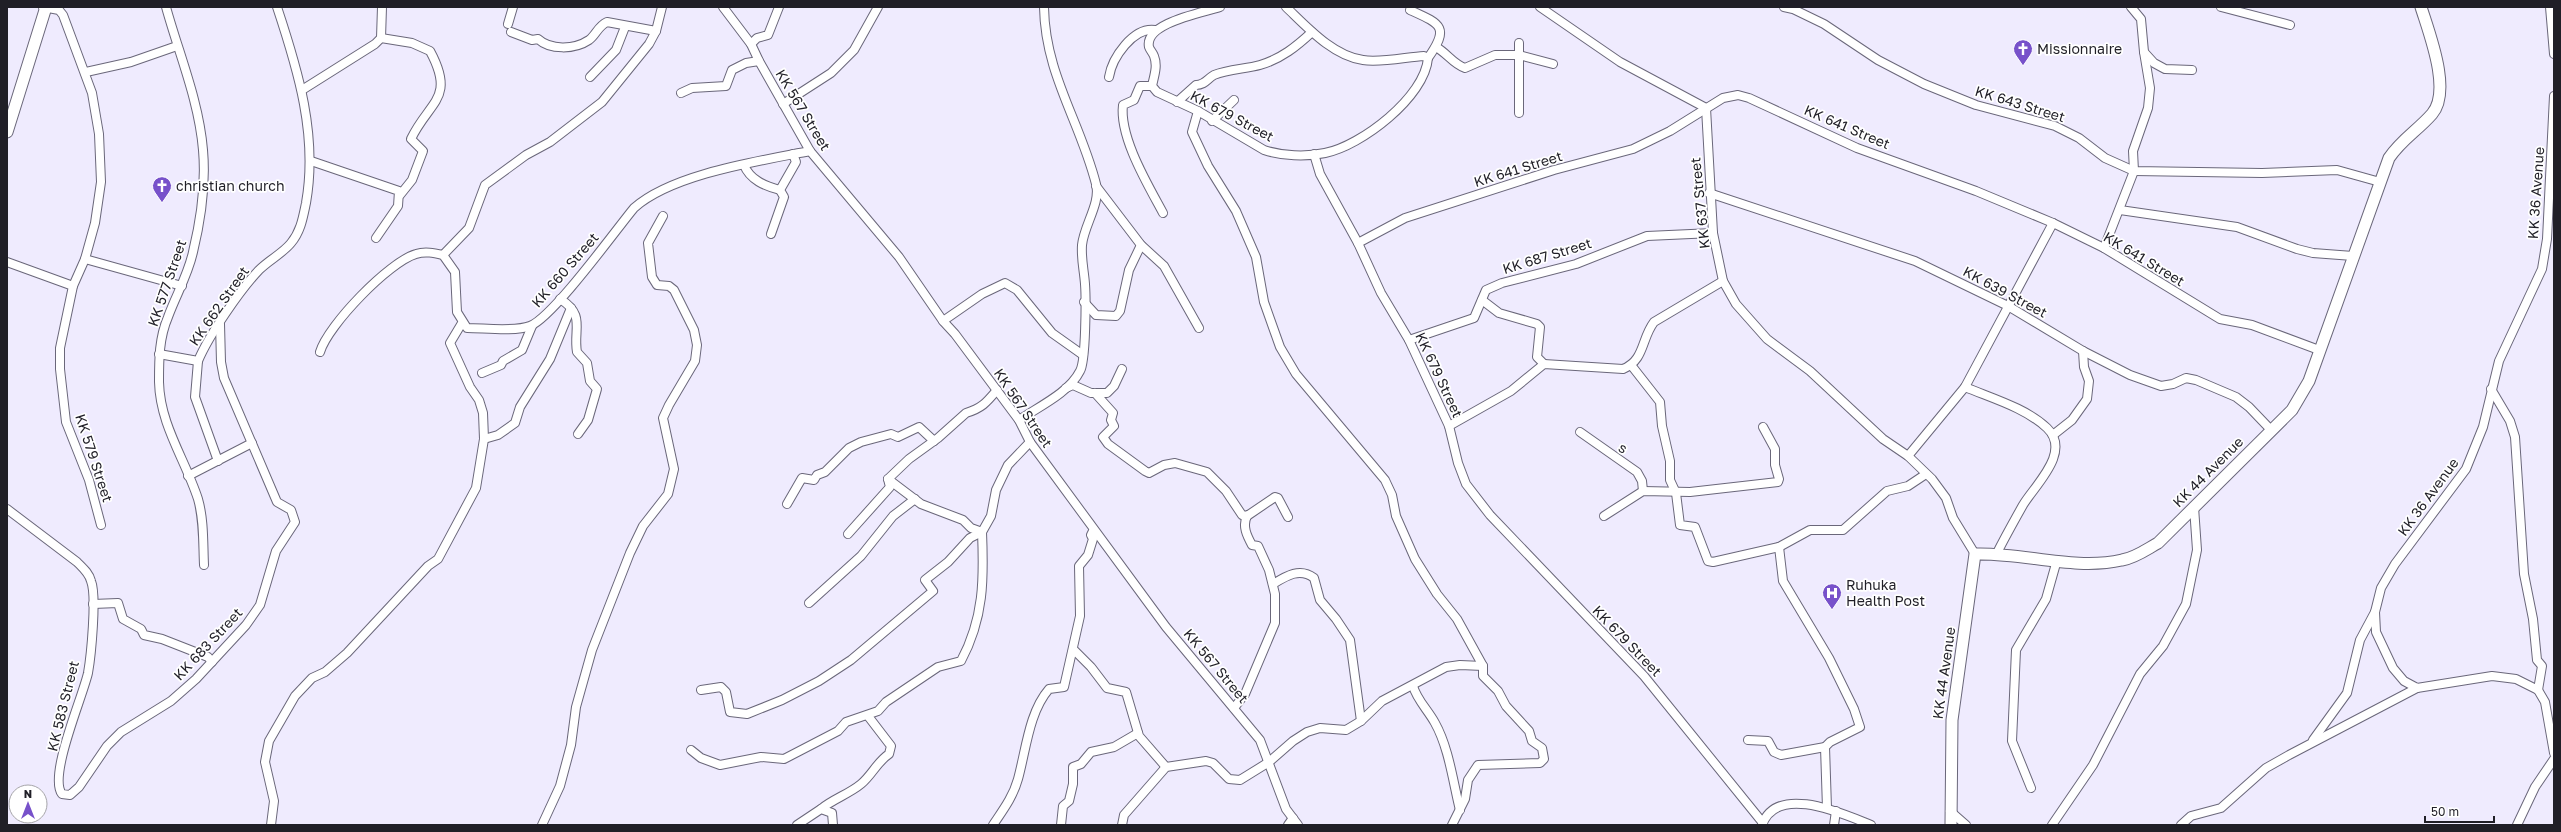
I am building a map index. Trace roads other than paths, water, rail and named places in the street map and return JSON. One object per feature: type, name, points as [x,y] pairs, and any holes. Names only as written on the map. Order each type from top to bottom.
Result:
[{"type":"main road","points":[[7,132],[45,7]]},
{"type":"main road","name":"KK 44 Avenue","points":[[1951,825],[1952,720],[1975,554],[1997,553],[2095,563],[2122,560],[2158,543],[2292,410],[2308,381],[2389,158],[2400,142],[2433,113],[2439,99],[2440,78],[2422,7]]},
{"type":"street","name":"KK 579 Street","points":[[45,7],[59,10],[63,15],[86,72],[100,134],[101,182],[95,223],[85,259],[73,286],[60,348],[66,422],[89,480],[101,525]]},
{"type":"street","name":"KK 577 Street","points":[[166,7],[199,123],[203,151],[200,221],[193,254],[182,286],[168,317],[159,354],[159,400],[169,433],[188,476],[201,514],[204,564]]},
{"type":"street","name":"KK 662 Street","points":[[159,354],[198,361],[208,340],[257,272],[290,244],[297,235],[304,210],[311,161],[302,90],[277,7]]},
{"type":"street","points":[[302,90],[375,44],[381,38],[383,18],[382,7]]},
{"type":"street","points":[[508,24],[513,7]]},
{"type":"street","points":[[443,255],[469,228],[485,185],[526,155],[550,142],[602,102],[649,44],[656,31],[662,7]]},
{"type":"street","name":"KK 567 Street","points":[[723,7],[751,44],[759,61],[810,151],[899,257],[943,321],[955,334],[1019,420],[1030,442],[1166,627],[1260,740],[1286,809],[1293,823]]},
{"type":"street","points":[[751,44],[758,38],[768,35],[779,7]]},
{"type":"street","points":[[784,104],[831,73],[854,50],[878,7]]},
{"type":"street","points":[[1044,7],[1049,57],[1084,145],[1096,186],[1096,200],[1083,235],[1081,260],[1085,284],[1083,355],[1081,370],[1066,388]]},
{"type":"street","points":[[1163,213],[1137,165],[1122,115],[1123,105],[1134,100],[1140,86],[1152,86],[1156,68],[1149,48],[1155,30],[1163,24],[1220,7]]},
{"type":"street","points":[[1286,7],[1312,32],[1337,50],[1363,60],[1424,56],[1428,61]]},
{"type":"street","points":[[1540,7],[1620,62],[1706,108]]},
{"type":"street","name":"KK 643 Street","points":[[1784,7],[1793,9],[1824,24],[1878,60],[1924,84],[1976,105],[2054,126],[2079,138],[2105,158],[2134,171],[2262,174],[2337,170],[2380,182]]},
{"type":"street","points":[[2104,248],[2134,171],[2133,150],[2150,97],[2141,19],[2131,7]]},
{"type":"street","points":[[2221,7],[2290,25]]},
{"type":"street","points":[[2550,7],[2554,54]]},
{"type":"street","points":[[1314,154],[1345,147],[1386,119],[1410,97],[1439,42],[1438,26],[1410,10]]},
{"type":"street","points":[[510,32],[532,40],[538,39],[550,47],[566,47],[589,40],[600,25],[606,22],[619,23],[625,26],[644,27],[656,31]]},
{"type":"street","points":[[590,77],[616,50],[625,26]]},
{"type":"street","points":[[1109,77],[1110,69],[1126,43],[1137,34],[1146,30],[1155,30]]},
{"type":"street","points":[[1177,102],[1196,85],[1203,85],[1214,76],[1261,65],[1292,50],[1312,32]]},
{"type":"street","points":[[376,238],[398,206],[400,195],[412,180],[423,151],[411,139],[416,127],[439,98],[442,78],[430,52],[412,43],[381,38]]},
{"type":"street","points":[[1519,43],[1519,113]]},
{"type":"street","points":[[86,72],[131,62],[177,46]]},
{"type":"street","points":[[1436,47],[1444,52],[1456,66],[1465,68],[1496,55],[1519,55],[1553,64]]},
{"type":"street","points":[[2144,52],[2154,63],[2165,69],[2192,70]]},
{"type":"street","points":[[681,93],[692,88],[726,86],[732,70],[746,63],[759,61]]},
{"type":"street","name":"KK 679 Street","points":[[1152,86],[1158,92],[1198,111],[1275,153],[1314,154],[1320,174],[1358,243],[1381,293],[1409,340],[1449,426],[1458,463],[1466,484],[1490,515],[1644,676],[1763,824]]},
{"type":"street","name":"KK 641 Street","points":[[1358,243],[1405,218],[1554,170],[1633,150],[1670,131],[1723,98],[1738,95],[1749,98],[1857,148],[1976,191],[2053,223],[2104,248],[2220,319],[2252,326],[2319,350]]},
{"type":"street","name":"KK 36 Avenue","points":[[2417,688],[2404,681],[2393,668],[2376,632],[2375,612],[2381,588],[2394,564],[2466,469],[2476,450],[2499,361],[2542,269],[2547,239],[2553,162],[2554,96]]},
{"type":"street","points":[[1212,120],[1234,100]]},
{"type":"street","name":"KK 637 Street","points":[[1706,108],[1709,192],[1713,232],[1723,281],[1736,304],[1767,339],[1810,371],[1883,438],[1908,456],[1926,474],[1946,498],[1953,518],[1975,554]]},
{"type":"street","points":[[1198,111],[1192,132],[1208,166],[1236,211],[1256,258],[1264,302],[1280,347],[1296,374],[1385,480],[1392,495],[1396,516],[1415,559],[1436,594],[1457,620],[1483,666],[1483,676],[1498,691],[1506,706],[1528,731],[1532,741],[1542,748],[1544,759],[1540,763],[1528,765],[1478,765],[1468,780],[1465,799],[1452,825]]},
{"type":"street","name":"KK 660 Street","points":[[462,323],[467,328],[518,328],[532,326],[560,299],[634,208],[644,199],[666,186],[744,164],[810,151]]},
{"type":"street","points":[[780,190],[796,162],[793,154]]},
{"type":"street","points":[[311,161],[399,191],[400,195]]},
{"type":"street","points":[[744,164],[747,172],[754,178],[765,186],[780,190],[784,197],[771,234]]},
{"type":"street","points":[[1096,186],[1141,245],[1164,266],[1199,328]]},
{"type":"street","name":"KK 639 Street","points":[[1709,192],[1915,261],[2008,306],[2083,351],[2130,375],[2161,386],[2173,384],[2186,378],[2196,380],[2236,398],[2248,407],[2272,431]]},
{"type":"street","points":[[2120,210],[2237,227],[2297,249],[2313,253],[2353,256]]},
{"type":"street","points":[[542,825],[560,786],[571,745],[576,707],[594,644],[630,553],[643,526],[668,494],[674,468],[664,418],[669,405],[695,361],[697,345],[694,330],[674,290],[669,286],[657,285],[652,277],[648,243],[662,216]]},
{"type":"street","points":[[1908,456],[1965,386],[2053,223]]},
{"type":"street","name":"KK 687 Street","points":[[1409,340],[1474,318],[1486,290],[1502,283],[1576,264],[1647,236],[1713,232]]},
{"type":"street","points":[[1084,302],[1096,315],[1116,316],[1120,311],[1129,270],[1141,245]]},
{"type":"street","points":[[271,825],[274,801],[265,762],[269,741],[295,696],[312,678],[324,672],[347,653],[428,566],[438,559],[476,488],[484,438],[483,413],[479,400],[470,387],[450,343],[462,323],[455,298],[455,272],[443,255],[426,252],[407,258],[362,294],[332,330],[320,352]]},
{"type":"street","points":[[85,259],[182,286]]},
{"type":"street","points":[[7,262],[73,286]]},
{"type":"street","points":[[1449,426],[1511,391],[1544,364],[1623,369],[1631,365],[1640,354],[1649,329],[1654,322],[1723,281]]},
{"type":"street","points":[[943,321],[982,294],[1005,283],[1017,290],[1052,333],[1083,355]]},
{"type":"street","points":[[560,299],[571,308],[578,320],[576,340],[578,355],[587,363],[590,382],[597,389],[588,420],[578,434]]},
{"type":"street","points":[[1482,300],[1499,313],[1537,324],[1540,327],[1537,356],[1544,364]]},
{"type":"street","points":[[484,438],[498,436],[514,423],[520,407],[550,359],[571,308]]},
{"type":"street","name":"KK 683 Street","points":[[59,782],[62,794],[74,793],[108,746],[121,732],[171,701],[212,662],[246,625],[260,605],[276,551],[295,522],[291,510],[277,502],[224,378],[221,362],[220,324]]},
{"type":"street","points":[[482,373],[501,365],[503,361],[522,350],[532,326]]},
{"type":"street","points":[[2053,436],[2072,420],[2088,399],[2089,381],[2084,368],[2083,351]]},
{"type":"street","points":[[198,361],[195,397],[218,461]]},
{"type":"street","points":[[1631,365],[1660,402],[1662,426],[1670,461],[1670,480],[1676,493],[1680,524],[1695,527],[1708,561],[1713,562],[1779,547],[1810,530],[1843,530],[1887,491],[1908,486],[1926,474]]},
{"type":"street","points":[[1019,420],[1066,388],[1073,385],[1095,393],[1107,393],[1114,386],[1122,369]]},
{"type":"street","points":[[1965,386],[2035,419],[2053,436],[2054,449],[2047,474],[2024,504],[1997,553]]},
{"type":"street","points":[[2491,389],[2510,421],[2515,438],[2524,574],[2533,619],[2537,660],[2542,666],[2538,690]]},
{"type":"street","points":[[888,480],[909,459],[934,441],[966,413],[974,412],[980,408],[997,390]]},
{"type":"street","points":[[1095,393],[1113,413],[1111,420],[1114,426],[1103,437],[1108,444],[1149,473],[1164,465],[1175,463],[1207,472],[1226,491],[1242,515],[1247,516]]},
{"type":"street","points":[[788,504],[802,478],[814,480],[817,475],[825,472],[848,448],[861,442],[891,434],[898,437],[919,427],[934,441]]},
{"type":"street","points":[[1604,516],[1643,491],[1676,493],[1778,482],[1779,479],[1775,465],[1775,449],[1763,427]]},
{"type":"street","name":"s","points":[[1580,432],[1606,452],[1637,472],[1642,481],[1643,491]]},
{"type":"street","points":[[691,750],[700,758],[720,765],[761,757],[784,759],[838,731],[846,722],[862,715],[868,716],[878,711],[886,702],[938,667],[961,660],[969,646],[981,611],[982,532],[991,516],[996,490],[1008,466],[1030,442]]},
{"type":"street","points":[[188,476],[252,443]]},
{"type":"street","points":[[888,480],[921,504],[963,520],[970,528],[982,532]]},
{"type":"street","points":[[848,534],[890,487],[888,480]]},
{"type":"street","points":[[1234,708],[1245,694],[1276,623],[1273,584],[1269,570],[1258,546],[1252,545],[1248,538],[1244,522],[1247,516],[1275,497],[1278,498],[1288,517]]},
{"type":"street","points":[[809,603],[861,556],[893,516],[915,499]]},
{"type":"street","points":[[2052,825],[2093,765],[2140,674],[2163,646],[2186,604],[2197,550],[2194,507]]},
{"type":"street","name":"KK 583 Street","points":[[7,509],[44,535],[86,572],[92,582],[93,604],[88,673],[66,739],[59,782]]},
{"type":"street","points":[[993,825],[1008,805],[1018,781],[1031,728],[1043,695],[1049,689],[1064,687],[1074,650],[1080,616],[1079,566],[1088,555],[1094,530]]},
{"type":"street","points":[[701,690],[721,687],[726,692],[730,712],[747,714],[782,700],[819,681],[851,660],[917,606],[933,591],[925,580],[948,562],[970,538],[982,532]]},
{"type":"street","points":[[1748,740],[1768,741],[1774,752],[1781,755],[1825,747],[1830,742],[1860,728],[1861,724],[1829,658],[1783,581],[1779,547]]},
{"type":"street","points":[[2031,788],[2012,741],[2016,650],[2046,599],[2057,560]]},
{"type":"street","points":[[1273,584],[1298,572],[1303,572],[1314,578],[1320,600],[1339,623],[1350,640],[1361,721]]},
{"type":"street","points":[[93,604],[118,603],[123,619],[141,629],[144,635],[162,639],[208,657],[212,662]]},
{"type":"street","points":[[2311,742],[2347,693],[2360,640],[2375,612]]},
{"type":"street","points":[[1074,650],[1091,667],[1107,688],[1126,692],[1138,733],[1156,759],[1166,767]]},
{"type":"street","points":[[1122,825],[1124,815],[1166,767],[1206,761],[1213,763],[1235,781],[1269,762],[1307,732],[1320,728],[1346,730],[1361,721],[1382,701],[1413,686],[1446,667],[1460,665],[1483,666]]},
{"type":"street","points":[[2181,825],[2191,816],[2221,808],[2266,768],[2311,742],[2417,688],[2492,676],[2516,679],[2538,690],[2546,702],[2554,753]]},
{"type":"street","points":[[1413,686],[1416,695],[1436,723],[1451,771],[1460,810]]},
{"type":"street","points":[[797,825],[832,800],[861,784],[880,760],[889,754],[891,746],[868,716]]},
{"type":"street","points":[[1060,825],[1063,806],[1069,800],[1073,784],[1072,767],[1081,764],[1091,752],[1114,747],[1138,733]]},
{"type":"street","points":[[1825,747],[1827,808]]},
{"type":"street","points":[[2517,825],[2535,787],[2554,759]]},
{"type":"street","points":[[1763,824],[1767,814],[1777,806],[1797,803],[1827,808],[1871,825]]},
{"type":"street","points":[[821,809],[832,812],[834,825]]},
{"type":"street","points":[[1834,825],[1836,811]]},
{"type":"street","points":[[1950,811],[1966,825]]},
{"type":"place","name":"Missionnaire","points":[[2023,66]]},
{"type":"place","name":"christian church","points":[[162,203]]},
{"type":"place","name":"Ruhuka Health Post","points":[[1832,610]]}]
